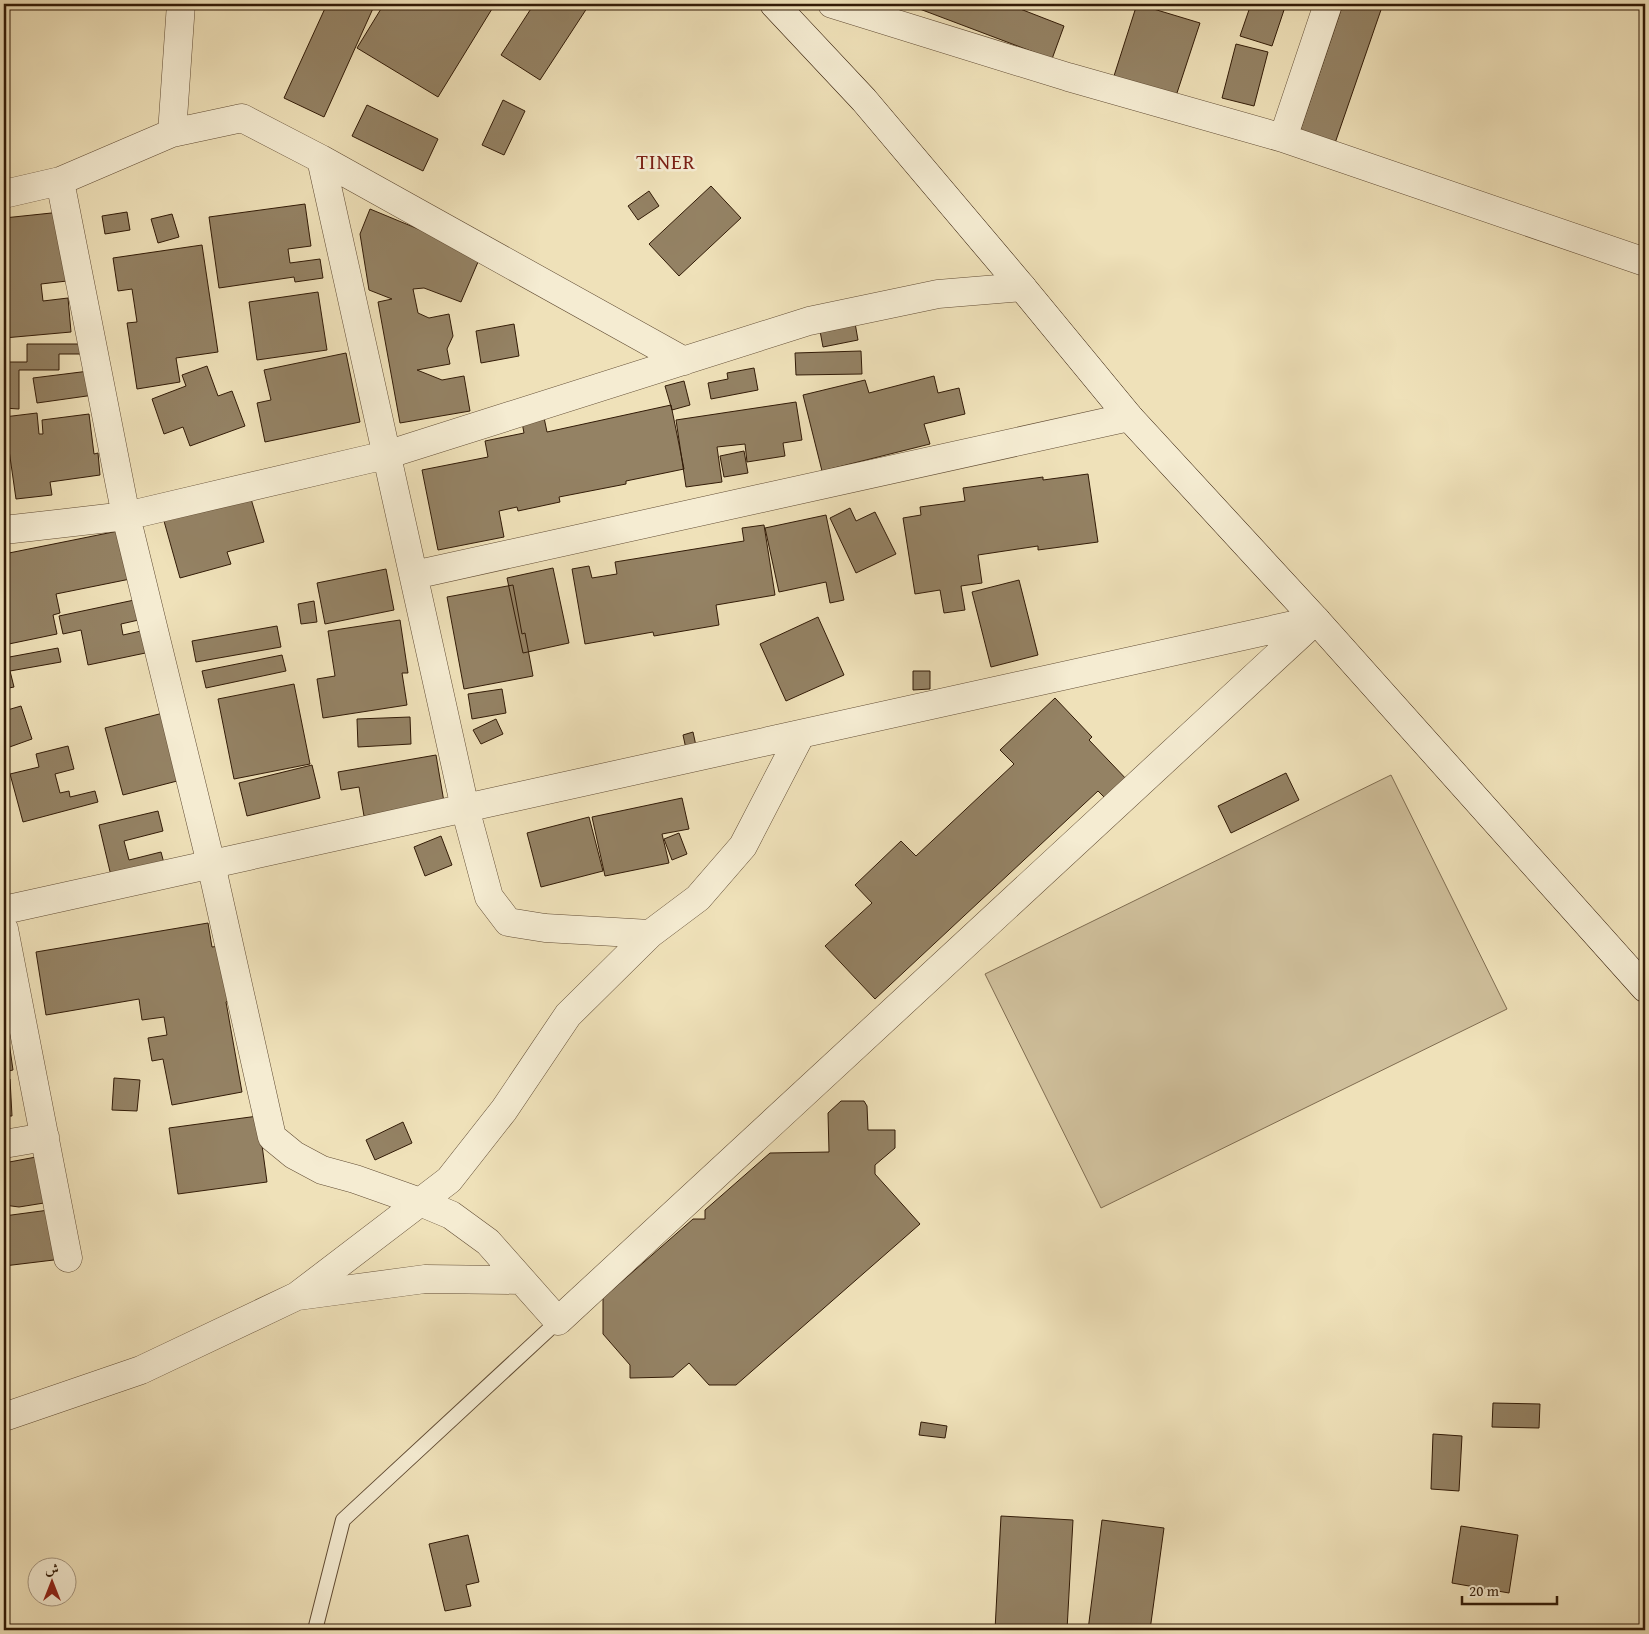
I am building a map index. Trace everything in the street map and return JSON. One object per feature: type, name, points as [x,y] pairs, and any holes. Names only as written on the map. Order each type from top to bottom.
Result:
[{"type":"street","points":[[172,132],[181,4]]},
{"type":"street","points":[[774,4],[864,100],[1022,287],[1129,418],[1316,620],[1645,988]]},
{"type":"street","points":[[1283,138],[1328,4]]},
{"type":"street","points":[[847,6],[1068,77],[1283,138],[1645,262]]},
{"type":"street","points":[[4,194],[60,181],[172,132],[242,118],[321,159],[684,361]]},
{"type":"street","points":[[321,159],[465,808],[489,898],[508,922],[545,928],[650,934]]},
{"type":"street","points":[[60,181],[126,516],[211,864],[272,1137],[294,1155],[322,1170],[355,1179],[451,1215],[488,1242],[558,1321],[1316,620]]},
{"type":"street","points":[[4,530],[126,516],[386,455],[809,321],[938,294],[1022,287]]},
{"type":"street","points":[[414,575],[1129,418]]},
{"type":"street","points":[[4,910],[1316,620]]},
{"type":"street","points":[[4,1417],[141,1370],[297,1296],[449,1180],[504,1110],[568,1015],[650,934],[698,898],[743,846],[801,734]]},
{"type":"street","points":[[4,929],[68,1258]]},
{"type":"street","points":[[4,1144],[44,1137]]},
{"type":"street","points":[[297,1296],[425,1279],[521,1280]]},
{"type":"lane","points":[[315,1630],[342,1520],[558,1321]]},
{"type":"shaded area","points":[[1391,775],[1507,1009],[1101,1208],[985,974]]},
{"type":"building","points":[[327,4],[375,4],[324,117],[284,98]]},
{"type":"building","points":[[384,4],[495,4],[438,97],[357,48]]},
{"type":"building","points":[[534,4],[589,5],[540,80],[501,55]]},
{"type":"building","points":[[919,4],[1010,4],[1064,26],[1052,59],[917,8]]},
{"type":"building","points":[[1137,4],[1200,23],[1175,99],[1113,79]]},
{"type":"building","points":[[1251,4],[1276,4],[1285,7],[1272,46],[1240,36]]},
{"type":"building","points":[[1343,4],[1383,4],[1333,149],[1298,137]]},
{"type":"building","points":[[1236,44],[1268,52],[1254,106],[1222,98]]},
{"type":"building","points":[[503,100],[525,111],[504,155],[482,145]]},
{"type":"building","points":[[367,105],[438,139],[423,171],[352,136]]},
{"type":"building","points":[[711,186],[741,218],[679,276],[649,244]]},
{"type":"building","points":[[649,191],[659,206],[638,220],[628,206]]},
{"type":"building","points":[[305,204],[311,246],[288,249],[290,263],[320,259],[323,278],[295,282],[294,277],[219,288],[209,217]]},
{"type":"building","points":[[370,209],[481,255],[461,302],[424,288],[413,289],[418,313],[429,318],[449,314],[453,336],[447,349],[450,364],[417,370],[442,380],[464,376],[470,411],[400,423],[378,302],[392,299],[369,290],[360,234]]},
{"type":"building","points":[[61,212],[67,281],[41,284],[43,301],[68,298],[71,332],[4,338],[4,218]]},
{"type":"building","points":[[127,212],[130,230],[105,234],[102,216]]},
{"type":"building","points":[[172,214],[179,237],[158,243],[151,219]]},
{"type":"building","points":[[202,245],[218,352],[176,358],[180,382],[137,389],[127,323],[137,322],[132,289],[118,291],[113,258]]},
{"type":"building","points":[[318,292],[327,350],[257,360],[249,302]]},
{"type":"building","points":[[855,323],[858,340],[823,347],[820,331]]},
{"type":"building","points":[[514,324],[519,356],[481,363],[476,331]]},
{"type":"building","points":[[27,344],[86,344],[86,354],[59,354],[59,370],[19,370],[19,409],[4,408],[4,362],[27,362]]},
{"type":"building","points":[[861,351],[862,374],[796,375],[795,353]]},
{"type":"building","points":[[346,353],[360,422],[265,442],[257,403],[271,400],[264,370]]},
{"type":"building","points":[[207,366],[218,396],[232,391],[245,426],[190,446],[183,427],[164,434],[152,399],[186,386],[182,375]]},
{"type":"building","points":[[754,368],[758,390],[711,399],[708,383],[728,379],[727,373]]},
{"type":"building","points":[[97,370],[101,394],[37,403],[33,378]]},
{"type":"building","points":[[934,376],[938,393],[959,388],[965,414],[924,424],[930,444],[822,471],[803,395],[865,380],[869,393]]},
{"type":"building","points":[[684,381],[690,405],[672,410],[665,386]]},
{"type":"building","points":[[796,402],[802,440],[783,443],[785,456],[747,462],[745,444],[717,447],[722,482],[686,487],[676,420]]},
{"type":"building","points":[[671,405],[684,469],[626,481],[626,484],[559,497],[560,502],[518,511],[517,507],[499,511],[504,537],[438,550],[422,470],[488,457],[485,441],[524,433],[520,412],[542,408],[547,432]]},
{"type":"building","points":[[37,413],[39,434],[43,434],[42,420],[89,414],[94,454],[98,453],[100,475],[50,482],[52,495],[16,499],[7,436],[4,437],[4,417]]},
{"type":"building","points":[[744,451],[748,473],[724,477],[720,456]]},
{"type":"building","points":[[1088,474],[1098,542],[1038,550],[1038,546],[978,555],[982,583],[961,586],[965,610],[944,613],[940,590],[915,594],[903,518],[921,515],[920,507],[965,501],[963,488],[1043,477],[1043,480]]},
{"type":"building","points":[[248,489],[264,542],[227,552],[231,564],[180,578],[162,514]]},
{"type":"building","points":[[850,508],[856,521],[875,512],[896,554],[856,573],[830,518]]},
{"type":"building","points":[[826,515],[844,600],[830,603],[826,582],[779,592],[765,528]]},
{"type":"building","points":[[764,525],[775,595],[716,605],[719,625],[654,636],[653,632],[585,644],[572,569],[589,566],[592,578],[617,574],[615,562],[744,541],[742,528]]},
{"type":"building","points":[[128,529],[140,577],[56,594],[60,613],[53,615],[57,634],[4,645],[4,554]]},
{"type":"building","points":[[553,568],[569,643],[523,653],[507,578]]},
{"type":"building","points":[[386,569],[394,610],[325,624],[317,583]]},
{"type":"building","points":[[1019,580],[1038,655],[991,667],[972,592]]},
{"type":"building","points":[[513,585],[522,634],[525,633],[533,676],[464,689],[447,597]]},
{"type":"building","points":[[139,599],[143,619],[121,624],[123,635],[150,629],[155,651],[88,665],[81,630],[63,634],[59,616]]},
{"type":"building","points":[[314,601],[317,622],[301,624],[298,604]]},
{"type":"building","points":[[818,617],[844,675],[786,701],[760,644]]},
{"type":"building","points":[[400,620],[408,673],[402,673],[407,705],[323,718],[317,679],[335,676],[328,631]]},
{"type":"building","points":[[277,626],[281,647],[196,662],[192,641]]},
{"type":"building","points":[[58,648],[61,662],[10,671],[14,687],[4,689],[4,658]]},
{"type":"building","points":[[282,655],[286,671],[206,688],[202,671]]},
{"type":"building","points":[[913,671],[930,671],[930,689],[913,690]]},
{"type":"building","points":[[294,684],[310,764],[234,779],[218,699]]},
{"type":"building","points":[[502,689],[506,713],[472,719],[468,694]]},
{"type":"building","points":[[1055,698],[1092,737],[1089,740],[1130,783],[1110,803],[1098,791],[875,999],[825,946],[872,903],[855,885],[901,841],[916,856],[1014,764],[1000,750]]},
{"type":"building","points":[[21,706],[32,739],[4,749],[4,711]]},
{"type":"building","points":[[163,713],[181,780],[123,795],[105,728]]},
{"type":"building","points":[[410,717],[411,744],[358,747],[357,719]]},
{"type":"building","points":[[496,719],[503,734],[481,744],[473,730]]},
{"type":"building","points":[[693,732],[698,755],[688,758],[683,735]]},
{"type":"building","points":[[68,746],[74,769],[55,774],[60,793],[69,791],[70,797],[95,791],[98,802],[23,822],[10,774],[39,767],[36,754]]},
{"type":"building","points":[[436,755],[444,802],[364,816],[359,787],[341,790],[338,772]]},
{"type":"building","points":[[312,765],[320,798],[247,816],[239,783]]},
{"type":"building","points":[[1286,773],[1299,800],[1231,833],[1218,806]]},
{"type":"building","points":[[682,798],[689,829],[662,834],[669,863],[605,876],[592,817]]},
{"type":"building","points":[[158,811],[163,831],[124,841],[129,860],[161,852],[165,867],[112,880],[99,825]]},
{"type":"building","points":[[589,817],[603,871],[541,887],[527,833]]},
{"type":"building","points":[[679,833],[687,854],[672,860],[664,839]]},
{"type":"building","points":[[441,836],[452,865],[425,876],[414,847]]},
{"type":"building","points":[[208,923],[212,947],[220,946],[229,1000],[226,1002],[242,1092],[172,1105],[163,1059],[152,1061],[148,1038],[167,1035],[164,1017],[142,1020],[139,999],[46,1015],[36,952]]},
{"type":"building","points":[[4,977],[10,1023],[4,1024]]},
{"type":"building","points":[[4,1028],[7,1028],[13,1070],[4,1072]]},
{"type":"building","points":[[114,1078],[140,1080],[137,1111],[112,1110]]},
{"type":"building","points":[[10,1079],[12,1116],[4,1116],[4,1080]]},
{"type":"building","points":[[841,1101],[864,1101],[867,1106],[868,1130],[895,1130],[895,1148],[875,1165],[875,1174],[920,1224],[736,1385],[709,1385],[689,1363],[673,1377],[630,1378],[630,1365],[603,1334],[603,1298],[693,1219],[705,1219],[705,1210],[770,1153],[829,1152],[828,1113]]},
{"type":"building","points":[[258,1116],[267,1182],[178,1194],[169,1128]]},
{"type":"building","points":[[403,1122],[412,1143],[375,1160],[366,1140]]},
{"type":"building","points":[[36,1157],[44,1203],[19,1207],[4,1205],[4,1163]]},
{"type":"building","points":[[49,1210],[62,1259],[4,1266],[4,1216]]},
{"type":"building","points":[[1493,1403],[1540,1404],[1539,1428],[1492,1427]]},
{"type":"building","points":[[921,1422],[947,1426],[945,1438],[919,1435]]},
{"type":"building","points":[[1433,1434],[1462,1436],[1459,1491],[1431,1489]]},
{"type":"building","points":[[1001,1516],[1073,1520],[1067,1630],[995,1630]]},
{"type":"building","points":[[1102,1520],[1164,1528],[1150,1630],[1088,1630]]},
{"type":"building","points":[[1461,1526],[1518,1535],[1509,1593],[1452,1583]]},
{"type":"building","points":[[468,1535],[479,1582],[466,1585],[471,1606],[445,1611],[429,1544]]},
{"type":"district","name":"TINER","points":[[666,161]]}]
